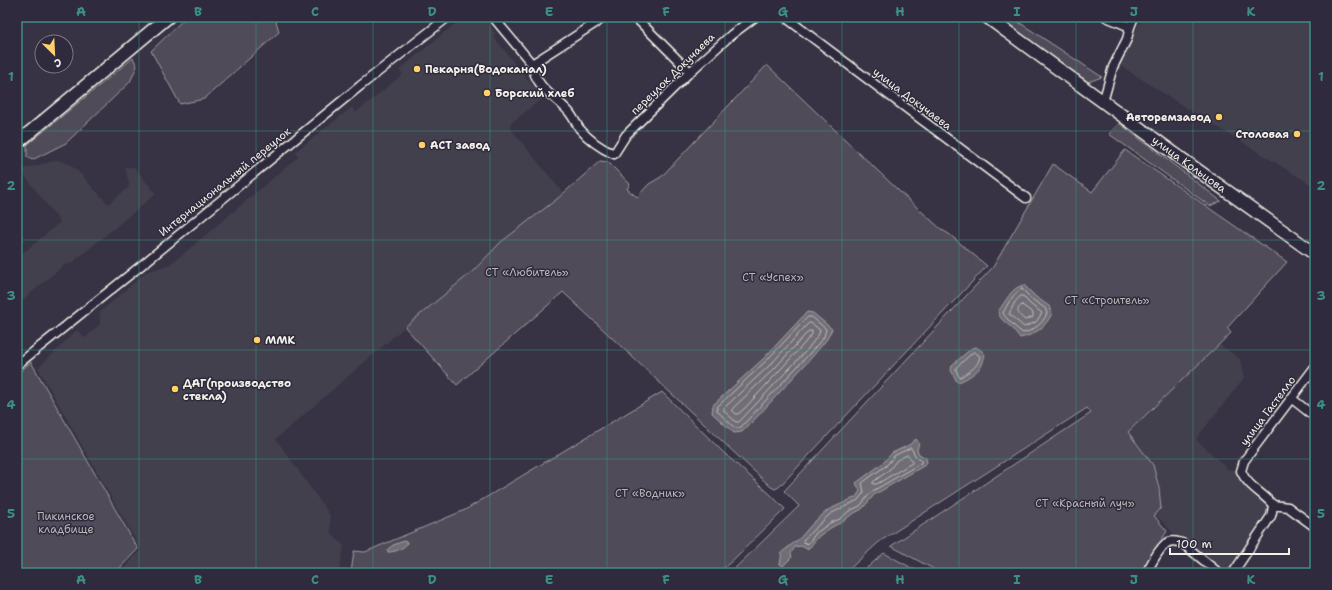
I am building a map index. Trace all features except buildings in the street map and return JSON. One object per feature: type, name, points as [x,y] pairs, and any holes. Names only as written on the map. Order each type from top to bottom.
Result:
[{"type":"main road","points":[[17,143],[168,17]]},
{"type":"main road","name":"улица Кольцова","points":[[987,17],[1315,254]]},
{"type":"street","name":"Интернациональный переулок","points":[[17,365],[360,86],[448,17]]},
{"type":"street","points":[[493,17],[532,64],[605,17]]},
{"type":"street","points":[[634,17],[690,72]]},
{"type":"street","name":"переулок Докучаева","points":[[532,64],[534,73],[543,88],[569,113],[594,143],[614,154],[626,135],[690,72],[731,35],[756,17]]},
{"type":"street","name":"улица Докучаева","points":[[785,17],[1026,198]]},
{"type":"street","points":[[1106,17],[1130,27]]},
{"type":"street","points":[[1103,102],[1113,67],[1127,39],[1134,17]]},
{"type":"street","name":"улица Гастелло","points":[[1273,505],[1247,481],[1241,471],[1244,460],[1315,367]]},
{"type":"street","points":[[1291,398],[1315,417]]},
{"type":"street","points":[[1237,571],[1270,516],[1273,505],[1288,507],[1315,527]]},
{"type":"street","points":[[1146,573],[1162,547],[1168,542],[1174,541],[1182,543],[1219,573]]},
{"type":"shaded area","points":[[463,17],[483,17],[496,34],[493,36],[543,98],[510,124],[511,129],[564,194],[501,242],[473,271],[405,327],[276,439],[330,515],[331,533],[344,546],[339,573],[119,573],[141,550],[38,368],[77,330],[85,338],[100,324],[100,312],[146,272],[168,265],[183,254],[298,157],[295,152],[352,107],[356,112],[364,106],[403,74],[399,70]]},
{"type":"shaded area","points":[[1143,17],[1315,17],[1315,187],[1118,64]]},
{"type":"shaded area","points":[[57,160],[69,164],[78,171],[108,204],[128,188],[129,184],[125,167],[134,167],[156,194],[72,263],[64,265],[17,305],[17,258],[60,222],[20,170]]},
{"type":"shaded area","points":[[1219,344],[1240,359],[1244,378],[1196,439],[1228,469],[1241,471],[1273,505],[1233,573],[1219,573],[1182,543],[1159,518],[1157,519],[1154,516],[1159,488],[1153,465],[1128,433]]},
{"type":"green space","points":[[186,17],[275,17],[279,32],[204,99],[180,104],[151,51]]},
{"type":"green space","points":[[996,17],[1011,17],[1102,77],[1088,82]]},
{"type":"green space","points":[[133,58],[137,66],[130,82],[66,143],[32,160],[27,157],[27,145]]},
{"type":"green space","name":"СТ «Успех»","points":[[767,65],[899,191],[942,230],[949,234],[987,266],[779,487],[775,489],[771,487],[563,292],[457,385],[405,327],[473,271],[501,242],[557,199],[600,161],[608,162],[630,184],[627,189],[637,197],[649,184],[661,177]]},
{"type":"green space","points":[[1119,123],[1221,201],[1210,206],[1109,134]]},
{"type":"green space","name":"СТ «Строитель»","points":[[1125,150],[1287,262],[1227,328],[1231,333],[1128,432],[1153,465],[1159,488],[1161,508],[1154,516],[1167,531],[1141,573],[941,573],[891,546],[1091,413],[1087,408],[879,542],[845,573],[730,573],[799,506],[784,491],[993,267],[1053,164],[1092,192]]},
{"type":"green space","name":"Пикинское кладбище","points":[[31,362],[138,549],[115,573],[17,573],[17,374]]},
{"type":"green space","name":"СТ «Водник»","points":[[662,392],[724,453],[785,509],[718,573],[351,573],[354,551],[365,552],[465,510]]},
{"type":"green space","points":[[884,553],[921,573],[861,573]]},
{"type":"water","points":[[1024,285],[1036,297],[1049,306],[1052,313],[1047,322],[1039,330],[1020,338],[1011,327],[1001,319],[998,311],[1012,292],[1019,286]]},
{"type":"water","points":[[807,312],[813,313],[832,329],[827,339],[756,418],[742,432],[734,433],[712,413],[713,405],[764,358]]},
{"type":"water","points":[[976,347],[985,355],[982,365],[971,376],[957,382],[951,370],[952,365],[972,348]]},
{"type":"water","points":[[916,439],[919,443],[917,450],[919,454],[926,458],[927,462],[925,465],[874,495],[862,509],[819,536],[807,549],[801,546],[795,547],[791,553],[792,557],[783,566],[780,564],[782,552],[800,538],[813,523],[828,510],[856,497],[860,491],[856,483],[883,463],[892,453],[909,445]]},
{"type":"water","points":[[404,541],[408,543],[396,551],[388,552],[387,550],[393,545]]},
{"type":"place","name":"Пекарня(Водоканал)","points":[[417,69]]},
{"type":"place","name":"Борский хлеб","points":[[487,93]]},
{"type":"place","name":"Авторемзавод","points":[[1219,117]]},
{"type":"place","name":"Столовая","points":[[1297,134]]},
{"type":"place","name":"АСТ завод","points":[[422,145]]},
{"type":"place","name":"ММК","points":[[257,340]]},
{"type":"place","name":"ДАГ(производство стекла)","points":[[175,389]]},
{"type":"park label","name":"СТ «Любитель»","points":[[527,272]]},
{"type":"park label","name":"СТ «Красный луч»","points":[[1085,503]]}]
